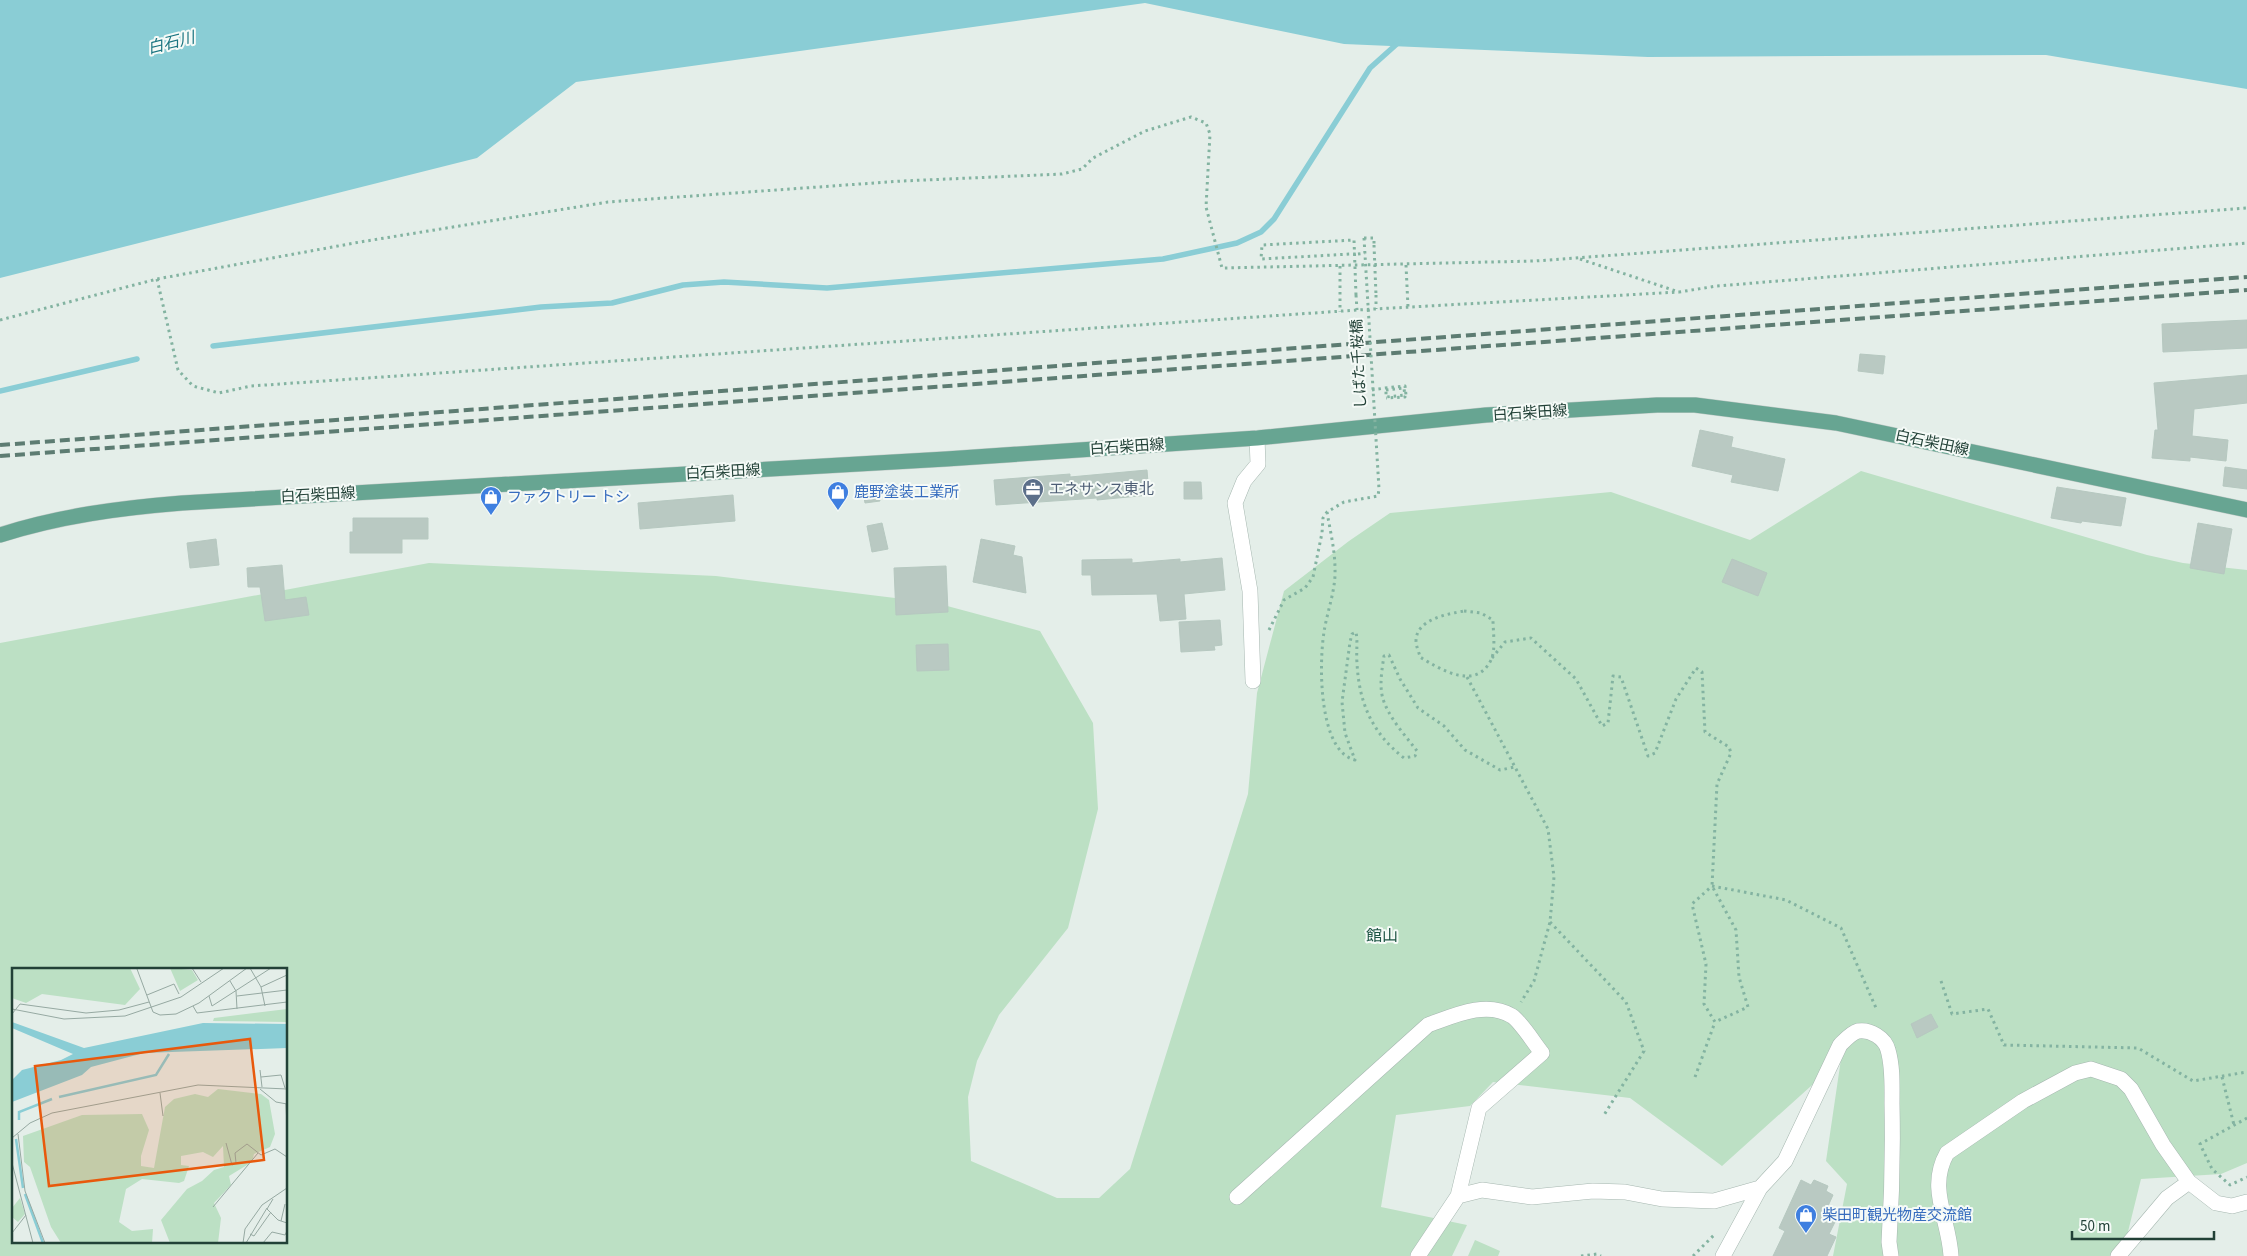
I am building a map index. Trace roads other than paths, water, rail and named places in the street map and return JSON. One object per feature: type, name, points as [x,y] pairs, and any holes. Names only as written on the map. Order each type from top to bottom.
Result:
[{"type":"main road","name":"白石柴田線","points":[[0,535],[66,518],[118,508],[182,502],[946,459],[1257,438],[1486,415],[1657,405],[1695,405],[1836,423],[2247,510]]},
{"type":"street","points":[[1253,681],[1250,591],[1235,503],[1244,481],[1258,464],[1257,438]]},
{"type":"street","points":[[1237,1197],[1428,1025],[1459,1014],[1489,1008],[1512,1016],[1542,1053],[1479,1108],[1458,1196],[1418,1256]]},
{"type":"street","points":[[1723,1256],[1760,1188],[1785,1161],[1840,1045],[1849,1036],[1858,1031],[1869,1032],[1879,1037],[1888,1048],[1891,1070],[1893,1134],[1889,1242],[1892,1256]]},
{"type":"street","points":[[1952,1256],[1938,1183],[1939,1166],[1947,1153],[2023,1101],[2075,1073],[2091,1069],[2121,1079],[2130,1089],[2162,1145],[2189,1182],[2216,1204],[2232,1206],[2247,1202]]},
{"type":"street","points":[[2118,1256],[2167,1198],[2189,1182]]},
{"type":"street","points":[[1458,1196],[1482,1190],[1532,1197],[1593,1191],[1625,1192],[1662,1199],[1714,1201],[1760,1188]]},
{"type":"water","name":"白石川","points":[[0,0],[2247,0],[2247,89],[2046,55],[1648,57],[1344,44],[1145,3],[576,82],[477,158],[0,278]]},
{"type":"waterway","points":[[213,346],[541,307],[612,303],[683,285],[724,282],[827,288],[1163,259],[1237,243],[1261,232],[1274,219],[1370,68],[1399,42]]},
{"type":"waterway","points":[[0,391],[137,359]]},
{"type":"railway","points":[[0,445],[2247,277]]},
{"type":"railway","points":[[0,456],[2247,290]]},
{"type":"place","name":"エネサンス東北","points":[[1033,508]]},
{"type":"place","name":"鹿野塗装工業所","points":[[838,511]]},
{"type":"place","name":"ファクトリー トシ","points":[[491,516]]},
{"type":"place","name":"柴田町観光物産交流館","points":[[1806,1234]]},
{"type":"district","name":"館山","points":[[1382,936]]}]
